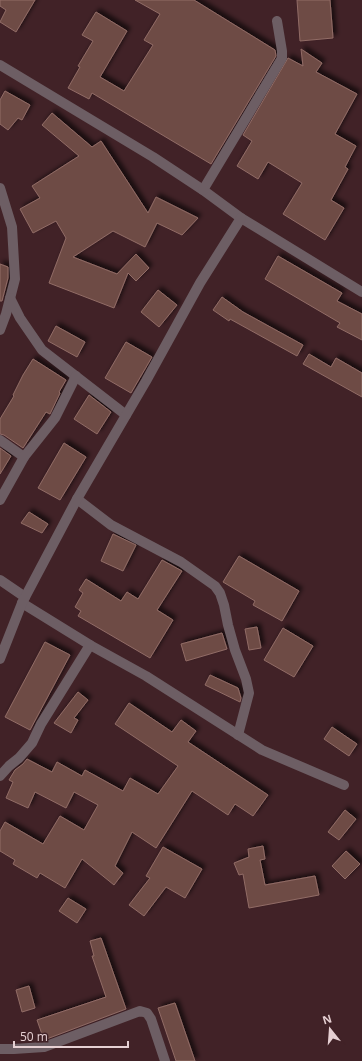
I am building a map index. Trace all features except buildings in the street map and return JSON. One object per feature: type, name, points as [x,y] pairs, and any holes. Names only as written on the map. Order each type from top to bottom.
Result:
[{"type":"street","points":[[203,190],[282,58],[277,21]]},
{"type":"street","points":[[0,65],[153,157],[203,190],[241,218],[362,292]]},
{"type":"street","points":[[0,188],[12,227],[15,279],[0,330]]},
{"type":"street","points":[[0,659],[23,600],[77,499],[200,283],[241,218]]},
{"type":"street","points":[[10,298],[20,318],[42,350],[126,415]]},
{"type":"street","points":[[0,500],[24,457],[55,418],[76,376]]},
{"type":"street","points":[[0,440],[24,457]]},
{"type":"street","points":[[77,499],[111,525],[181,562],[215,586],[220,593],[235,650],[246,679],[249,693],[238,735]]},
{"type":"street","points":[[0,580],[23,600],[90,645],[146,676],[262,750],[344,785]]},
{"type":"street","points":[[0,776],[32,743],[41,724],[90,645]]},
{"type":"street","points":[[0,1049],[44,1047],[140,1012],[147,1013],[151,1019],[165,1061]]}]
